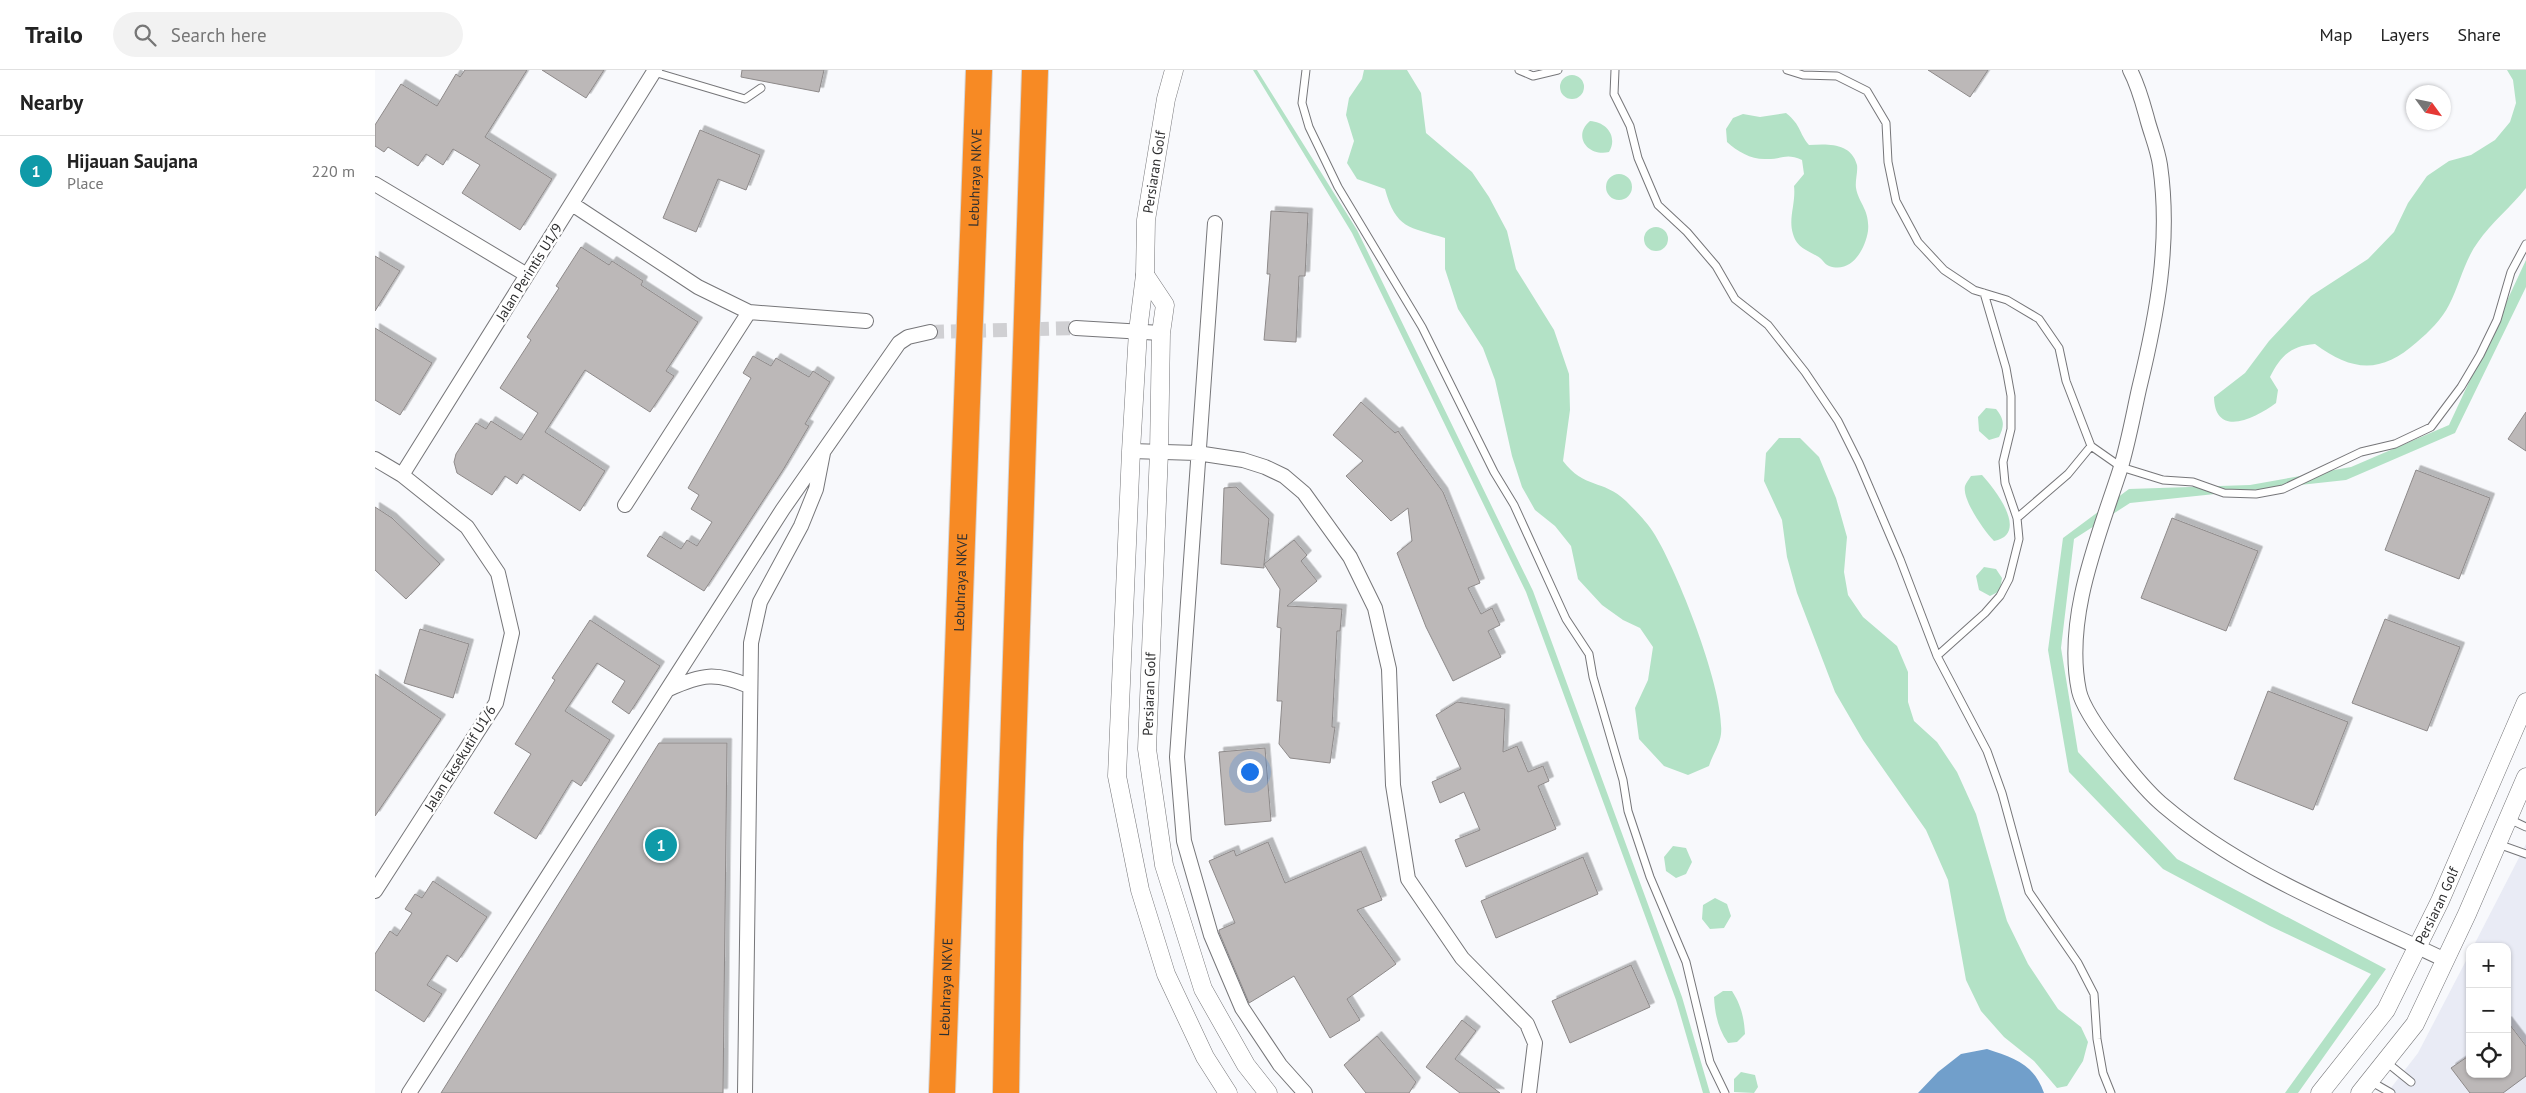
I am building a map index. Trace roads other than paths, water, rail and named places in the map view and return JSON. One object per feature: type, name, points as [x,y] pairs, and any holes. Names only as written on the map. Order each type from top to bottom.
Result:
[{"type":"highway","name":"Lebuhraya NKVE","points":[[942,1093],[979,70]]},
{"type":"highway","points":[[1006,1093],[1010,842],[1035,70]]},
{"type":"street","name":"Persiaran Golf","points":[[1174,70],[1166,99],[1146,220],[1145,275],[1138,332],[1131,451],[1117,776],[1140,890],[1166,974],[1205,1057],[1229,1093]]},
{"type":"street","points":[[2130,70],[2137,83],[2160,163],[2165,225],[2158,301],[2121,467],[2093,551],[2075,640],[2080,694],[2106,740],[2162,805],[2221,850],[2295,889],[2445,960]]},
{"type":"street","name":"Jalan Perintis U1/9","points":[[402,475],[655,71]]},
{"type":"street","points":[[375,184],[527,274]]},
{"type":"street","points":[[572,204],[698,287],[749,312],[866,320]]},
{"type":"street","points":[[1215,223],[1197,453],[1177,757],[1184,841],[1211,935],[1242,1008],[1280,1065],[1305,1093]]},
{"type":"street","name":"Persiaran Golf","points":[[1145,275],[1165,305],[1161,333],[1159,452],[1147,749],[1164,865],[1203,989],[1246,1065],[1268,1093]]},
{"type":"street","points":[[625,506],[749,312]]},
{"type":"street","points":[[1076,328],[1161,333]]},
{"type":"street","points":[[409,1093],[824,448],[899,343],[908,336],[930,332]]},
{"type":"street","points":[[745,1093],[751,643],[760,602],[801,526],[816,489],[824,448]]},
{"type":"street","points":[[1131,451],[1197,453],[1243,460],[1284,476],[1316,507],[1350,557],[1375,608],[1389,669],[1393,785],[1408,880],[1462,958],[1527,1024],[1535,1043],[1529,1093]]},
{"type":"street","name":"Jalan Eksekutif U1/6","points":[[375,459],[402,475],[467,527],[498,573],[511,633],[496,703],[375,891]]},
{"type":"street","points":[[669,690],[691,680],[713,675],[731,678],[749,686]]},
{"type":"street","name":"Persiaran Golf","points":[[2321,1093],[2386,1010],[2419,947],[2526,702]]},
{"type":"street","points":[[2364,1087],[2415,1024],[2526,777]]},
{"type":"lane","points":[[1306,70],[1302,103],[1309,127],[1338,187],[1422,327],[1494,472],[1514,505],[1566,619],[1589,654],[1593,677],[1623,780],[1628,811],[1650,877],[1686,962],[1711,1062],[1725,1093]]},
{"type":"lane","points":[[1519,70],[1533,76],[1559,70]]},
{"type":"lane","points":[[1615,70],[1614,94],[1630,126],[1638,158],[1658,205],[1687,232],[1715,266],[1735,299],[1768,325],[1805,372],[1838,421],[1859,463],[1900,559],[1937,656],[1987,751],[2002,793],[2029,892],[2077,963],[2094,994],[2097,1039],[2103,1073],[2111,1093]]},
{"type":"lane","points":[[1787,70],[1803,75],[1837,76],[1867,91],[1886,123],[1888,162],[1896,201],[1918,242],[1944,270],[1974,290],[2007,300],[2039,319],[2059,348],[2066,381],[2091,446],[2121,467],[2163,480],[2193,482],[2224,493],[2256,494],[2283,489],[2361,452],[2395,444],[2431,427],[2461,387],[2479,355],[2497,320],[2511,272],[2526,244]]},
{"type":"lane","points":[[655,71],[745,99],[761,88]]},
{"type":"lane","points":[[1937,656],[2001,596],[2009,579],[2019,539],[2017,518],[2005,483],[2003,462],[2011,429],[2011,396],[2006,368],[1984,293]]},
{"type":"lane","points":[[2017,518],[2068,474],[2091,446]]},
{"type":"lane","points":[[2508,818],[2526,827]]},
{"type":"lane","points":[[2497,843],[2526,854]]},
{"type":"lane","points":[[2385,1061],[2411,1082]]},
{"type":"lane","points":[[2364,1087],[2391,1093]]},
{"type":"water","points":[[1987,1049],[2014,1059],[2029,1069],[2040,1083],[2044,1093],[1918,1093],[1938,1072],[1961,1054]]},
{"type":"tunnel","points":[[930,332],[1076,328]]},
{"type":"place","name":"Hijauan Saujana","points":[[661,845]]}]
